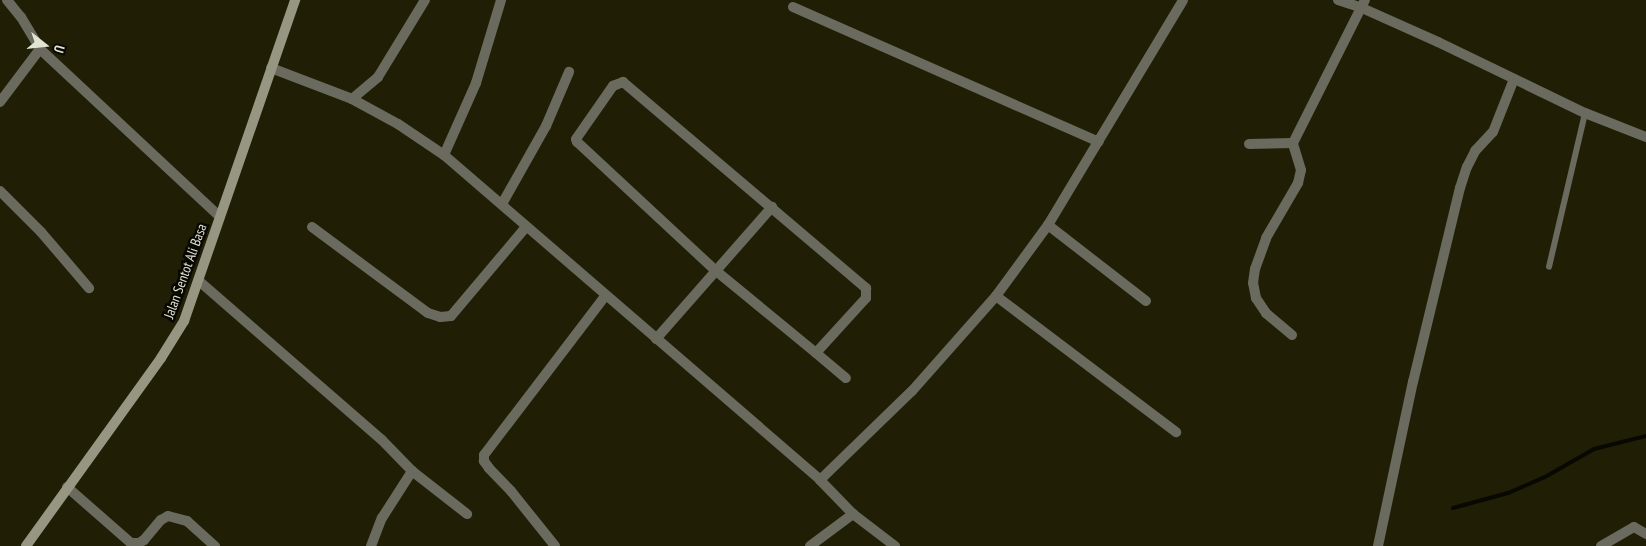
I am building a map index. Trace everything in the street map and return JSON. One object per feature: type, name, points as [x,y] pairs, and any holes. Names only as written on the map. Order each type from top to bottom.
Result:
[{"type":"main road","name":"Jalan Sentot Ali Basa","points":[[26,546],[161,358],[184,321],[218,216],[295,0]]},
{"type":"street","points":[[7,0],[21,17],[40,49],[218,216]]},
{"type":"street","points":[[352,99],[378,77],[425,0]]},
{"type":"street","points":[[444,155],[476,83],[501,0]]},
{"type":"street","points":[[820,480],[912,392],[996,296],[1048,225],[1183,0]]},
{"type":"street","points":[[1339,0],[1364,4],[1585,113],[1646,137]]},
{"type":"street","points":[[1292,335],[1266,313],[1256,298],[1253,283],[1255,269],[1266,238],[1298,183],[1301,170],[1293,143],[1364,4]]},
{"type":"street","points":[[793,7],[1099,142]]},
{"type":"street","points":[[0,102],[40,49]]},
{"type":"street","points":[[271,68],[352,99],[398,124],[444,155],[820,480],[853,514],[895,546]]},
{"type":"street","points":[[502,204],[546,126],[570,72]]},
{"type":"street","points":[[1378,546],[1413,382],[1460,188],[1475,151],[1493,132],[1514,79]]},
{"type":"street","points":[[816,353],[866,298],[868,292],[866,288],[624,82],[613,86],[576,139],[577,142],[716,271],[846,378]]},
{"type":"street","points":[[1249,144],[1293,143]]},
{"type":"street","points":[[0,190],[41,232],[89,288]]},
{"type":"street","points":[[656,339],[772,207]]},
{"type":"street","points":[[1048,225],[1146,301]]},
{"type":"street","points":[[312,227],[428,313],[440,317],[451,316],[526,227]]},
{"type":"street","points":[[198,281],[381,439],[412,471],[467,514]]},
{"type":"street","points":[[556,546],[489,468],[484,461],[484,455],[605,296]]},
{"type":"street","points":[[996,296],[1176,432]]},
{"type":"street","points":[[370,546],[382,518],[412,471]]},
{"type":"street","points":[[67,488],[131,543],[139,543],[144,540],[160,520],[168,516],[187,521],[215,546]]},
{"type":"street","points":[[810,546],[853,514]]},
{"type":"street","points":[[1601,546],[1634,528],[1646,534]]},
{"type":"lane","points":[[1549,266],[1585,113]]},
{"type":"waterway","points":[[1453,508],[1508,493],[1545,477],[1594,449],[1646,436]]}]
